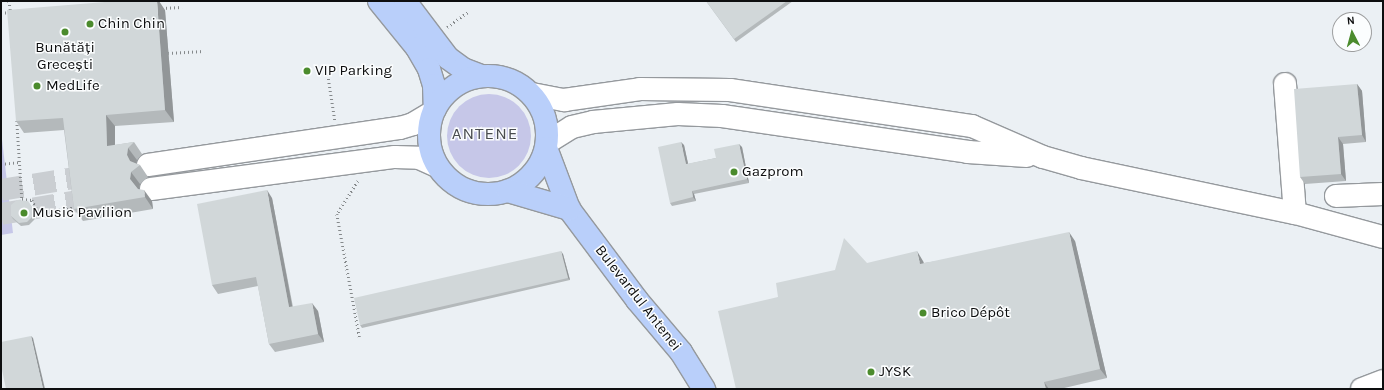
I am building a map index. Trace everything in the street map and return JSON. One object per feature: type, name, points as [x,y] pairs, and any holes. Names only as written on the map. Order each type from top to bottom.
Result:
[{"type":"main road","points":[[379,1],[417,48],[429,69],[434,85],[434,110],[429,139],[437,166],[450,181],[468,191],[488,194],[508,191],[569,209]]},
{"type":"main road","points":[[405,1],[448,58],[464,70],[481,76],[508,79],[532,94],[543,112],[547,145],[541,162],[533,174],[508,191]]},
{"type":"main road","points":[[434,110],[454,86],[481,76]]},
{"type":"main road","name":"Bulevardul Antenei","points":[[547,145],[569,209],[637,300],[681,352],[704,389]]},
{"type":"street","points":[[1285,84],[1295,213]]},
{"type":"street","points":[[532,94],[564,100],[640,90],[730,90],[972,126],[1043,157],[1082,168],[1295,213],[1383,237]]},
{"type":"street","points":[[148,165],[400,128],[413,124],[434,110]]},
{"type":"street","points":[[547,145],[572,127],[593,122],[678,114],[722,116],[968,152],[1043,157]]},
{"type":"street","points":[[151,188],[382,158],[419,158],[437,166]]},
{"type":"street","points":[[1336,196],[1383,194]]},
{"type":"street","points":[[1362,389],[1383,381]]},
{"type":"path","points":[[9,1],[12,18]]},
{"type":"path","points":[[159,8],[182,6]]},
{"type":"path","points":[[1,13],[19,11]]},
{"type":"path","points":[[447,27],[468,12]]},
{"type":"path","points":[[168,53],[204,51]]},
{"type":"path","points":[[328,75],[334,114]]},
{"type":"path","points":[[17,116],[22,199],[32,200],[39,213],[81,206]]},
{"type":"path","points":[[1,164],[20,162]]},
{"type":"path","points":[[358,179],[337,214],[360,339]]},
{"type":"shaded area","points":[[489,94],[505,97],[519,106],[528,120],[531,136],[528,152],[519,166],[505,175],[489,178],[473,175],[459,166],[450,152],[447,136],[450,120],[459,106],[473,97]]},
{"type":"shaded area","points":[[1,131],[13,233],[1,235]]},
{"type":"building","points":[[117,1],[157,1],[165,110],[106,115],[107,146],[134,142],[128,148],[127,155],[130,161],[140,165],[131,172],[130,179],[138,189],[144,190],[145,197],[74,209],[63,118],[16,121],[7,10]]},
{"type":"building","points":[[706,1],[787,1],[734,39]]},
{"type":"building","points":[[1357,84],[1362,135],[1338,137],[1341,174],[1300,177],[1294,89]]},
{"type":"building","points":[[681,142],[686,164],[716,158],[714,149],[739,144],[747,179],[692,191],[693,197],[670,203],[658,147]]},
{"type":"building","points":[[267,190],[289,307],[312,303],[318,334],[269,344],[256,277],[212,285],[197,204]]},
{"type":"building","name":"Music Pavilion","points":[[17,200],[28,201],[33,208],[33,216],[27,222],[19,223],[11,216],[11,205]]},
{"type":"building","name":"Brico Dépôt","points":[[1069,232],[1100,369],[1044,382],[1046,389],[736,389],[718,311],[778,297],[776,283],[835,270],[844,238],[867,263],[917,251],[920,264]]},
{"type":"building","points":[[561,251],[568,278],[360,325],[354,298]]},
{"type":"building","points":[[31,336],[43,389],[6,389],[1,365],[1,342]]},
{"type":"tunnel","points":[[1,190],[99,174]]},
{"type":"tunnel","points":[[1,214],[102,197]]},
{"type":"place","name":"Chin Chin","points":[[90,24]]},
{"type":"place","name":"Bunătăți Grecești","points":[[65,32]]},
{"type":"place","name":"VIP Parking","points":[[307,71]]},
{"type":"place","name":"MedLife","points":[[37,86]]},
{"type":"place","name":"Gazprom","points":[[734,172]]},
{"type":"place","name":"Music Pavilion","points":[[24,213]]},
{"type":"place","name":"Brico Dépôt","points":[[923,313]]},
{"type":"place","name":"JYSK","points":[[871,372]]},
{"type":"district","name":"ANTENE","points":[[485,134]]}]
